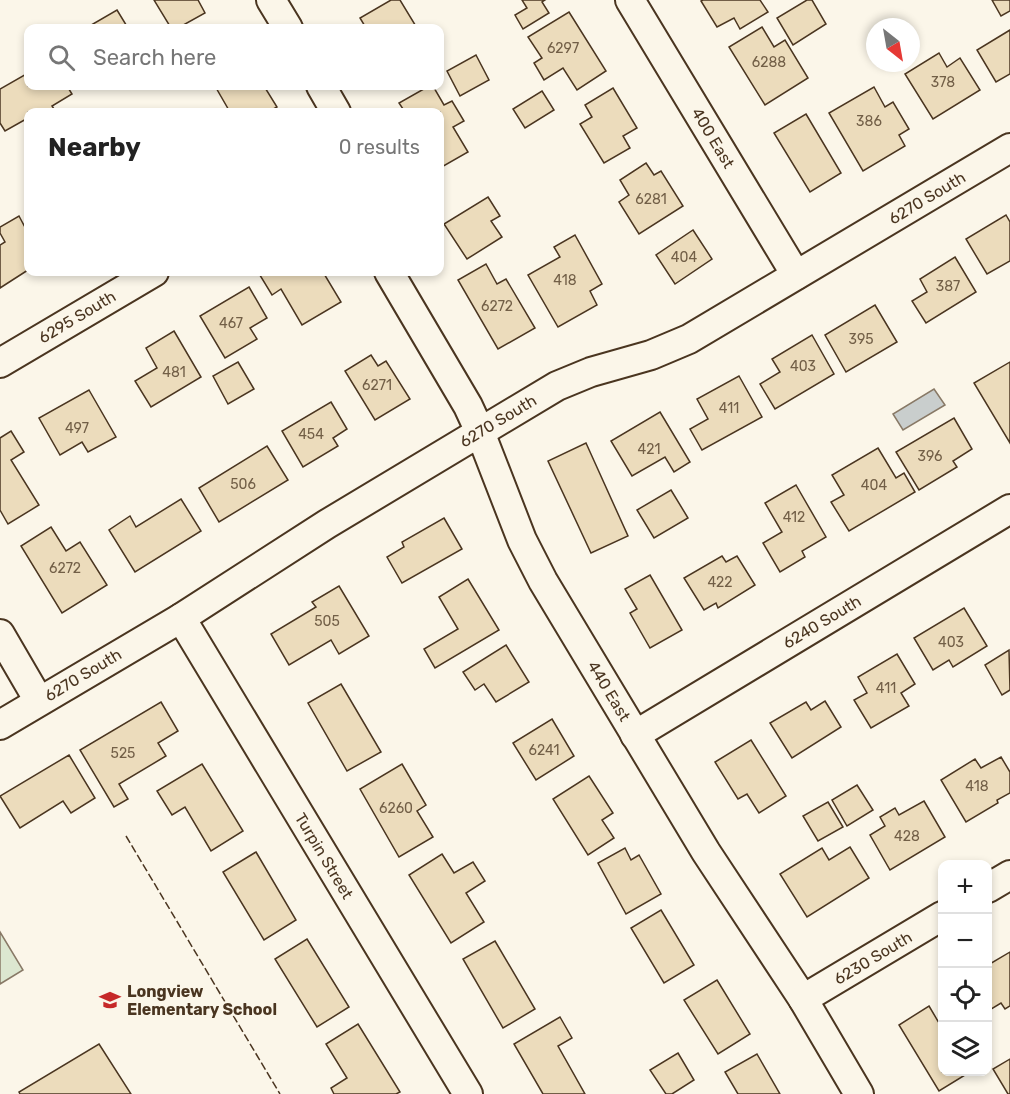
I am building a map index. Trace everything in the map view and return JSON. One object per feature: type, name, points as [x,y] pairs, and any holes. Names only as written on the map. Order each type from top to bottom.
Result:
[{"type":"street","points":[[271,0],[286,24]]},
{"type":"street","name":"400 East","points":[[630,0],[796,276]]},
{"type":"street","points":[[323,90],[334,108]]},
{"type":"street","name":"6270 South","points":[[0,725],[181,618],[327,524],[557,386],[591,372],[651,355],[689,339],[1010,148]]},
{"type":"street","name":"6295 South","points":[[0,363],[147,276]]},
{"type":"street","name":"440 East","points":[[391,276],[459,390],[480,432],[522,540],[543,580],[706,852],[803,999],[859,1094]]},
{"type":"street","name":"6240 South","points":[[635,735],[1010,509]]},
{"type":"street","name":"Turpin Street","points":[[181,618],[468,1094]]},
{"type":"street","points":[[0,634],[39,701]]},
{"type":"street","points":[[992,885],[1010,875]]},
{"type":"street","name":"6230 South","points":[[803,999],[938,918]]},
{"type":"green space","points":[[0,932],[23,970],[0,984]]},
{"type":"shaded area","points":[[934,389],[945,405],[903,430],[893,414]]},
{"type":"building","points":[[154,0],[198,0],[205,13],[185,24],[169,24]]},
{"type":"building","points":[[391,0],[400,0],[415,24],[364,24],[360,18]]},
{"type":"building","points":[[522,0],[545,0],[542,2],[549,13],[523,29],[515,15],[527,8]]},
{"type":"building","points":[[760,0],[768,12],[740,29],[734,18],[717,27],[701,1]]},
{"type":"building","points":[[807,0],[812,0],[826,24],[793,45],[777,18]]},
{"type":"building","points":[[992,0],[1010,0],[1010,11],[1001,16]]},
{"type":"building","points":[[117,10],[126,24],[93,24]]},
{"type":"building","points":[[569,12],[606,71],[577,90],[563,68],[544,80],[534,63],[542,58],[528,37]]},
{"type":"building","points":[[762,27],[774,47],[785,40],[808,78],[765,105],[729,47]]},
{"type":"building","points":[[1010,30],[1010,74],[996,82],[977,50]]},
{"type":"building","points":[[939,53],[947,67],[960,58],[980,90],[933,119],[905,74],[920,72],[920,65]]},
{"type":"building","points":[[476,55],[489,80],[460,96],[447,71]]},
{"type":"building","points":[[24,75],[24,90],[70,90],[72,94],[52,106],[53,108],[24,108],[24,120],[5,131],[0,123],[0,89]]},
{"type":"building","points":[[874,87],[885,107],[893,102],[909,129],[899,135],[905,146],[863,171],[829,113]]},
{"type":"building","points":[[613,88],[637,128],[623,136],[630,148],[604,163],[580,124],[592,117],[585,105]]},
{"type":"building","points":[[217,90],[266,90],[277,107],[275,108],[228,108]]},
{"type":"building","points":[[422,90],[435,90],[444,105],[452,101],[464,121],[453,127],[468,152],[444,166],[444,108],[402,108],[399,103]]},
{"type":"building","points":[[542,91],[554,110],[525,128],[513,109]]},
{"type":"building","points":[[806,114],[841,173],[810,192],[774,133]]},
{"type":"building","points":[[646,163],[654,175],[661,171],[683,206],[639,234],[619,202],[629,195],[620,180]]},
{"type":"building","points":[[488,197],[500,216],[491,221],[502,237],[467,259],[444,224]]},
{"type":"building","points":[[1006,215],[1010,222],[1010,261],[987,274],[966,239]]},
{"type":"building","points":[[19,216],[24,225],[24,273],[0,288],[0,245],[5,242],[0,233],[0,227]]},
{"type":"building","points":[[693,230],[712,259],[675,284],[656,255]]},
{"type":"building","points":[[575,235],[602,284],[590,291],[597,305],[558,327],[528,275],[560,257],[554,247]]},
{"type":"building","points":[[955,257],[976,292],[926,323],[912,301],[927,292],[920,279]]},
{"type":"building","points":[[486,264],[497,284],[506,279],[535,328],[498,349],[458,280]]},
{"type":"building","points":[[260,276],[325,276],[341,302],[302,325],[281,289],[272,295]]},
{"type":"building","points":[[249,287],[267,318],[250,328],[257,339],[225,358],[200,316]]},
{"type":"building","points":[[875,305],[897,342],[846,372],[825,335]]},
{"type":"building","points":[[174,331],[201,377],[151,407],[135,381],[157,368],[146,348]]},
{"type":"building","points":[[812,335],[834,374],[775,409],[760,384],[780,372],[772,359]]},
{"type":"building","points":[[371,355],[378,366],[386,361],[410,399],[375,420],[345,371]]},
{"type":"building","points":[[238,362],[254,389],[228,404],[213,376]]},
{"type":"building","points":[[1010,362],[1010,443],[974,383]]},
{"type":"building","points":[[739,376],[762,417],[702,450],[690,429],[708,419],[697,399]]},
{"type":"building","points":[[89,390],[116,437],[88,452],[82,442],[60,455],[39,418]]},
{"type":"building","points":[[331,402],[347,429],[333,438],[338,446],[303,467],[282,431]]},
{"type":"building","points":[[660,412],[690,462],[674,472],[665,457],[632,476],[611,441]]},
{"type":"building","points":[[954,418],[972,449],[953,461],[957,467],[919,490],[896,452]]},
{"type":"building","points":[[11,431],[24,452],[11,460],[39,505],[8,524],[0,510],[0,438]]},
{"type":"building","points":[[586,443],[628,536],[591,553],[548,461]]},
{"type":"building","points":[[267,446],[288,480],[219,522],[199,488]]},
{"type":"building","points":[[878,448],[896,478],[904,473],[915,492],[849,531],[831,502],[844,495],[832,475]]},
{"type":"building","points":[[796,485],[826,537],[802,551],[805,557],[780,572],[763,543],[782,532],[765,503]]},
{"type":"building","points":[[671,490],[688,518],[654,538],[637,510]]},
{"type":"building","points":[[181,499],[201,531],[135,572],[109,530],[130,516],[136,527]]},
{"type":"building","points":[[444,518],[462,549],[402,583],[387,557],[404,547],[402,542]]},
{"type":"building","points":[[51,527],[66,551],[80,542],[107,585],[62,613],[21,546]]},
{"type":"building","points":[[722,556],[726,562],[737,556],[755,585],[718,608],[716,603],[704,610],[684,578]]},
{"type":"building","points":[[650,575],[682,630],[650,648],[630,613],[637,609],[625,589]]},
{"type":"building","points":[[468,579],[499,630],[435,668],[424,649],[458,629],[439,597]]},
{"type":"building","points":[[339,586],[369,636],[339,654],[331,640],[289,665],[271,634],[316,607],[312,602]]},
{"type":"building","points":[[964,608],[987,646],[953,667],[949,660],[933,670],[914,638]]},
{"type":"building","points":[[506,645],[529,682],[496,702],[484,684],[475,690],[463,672]]},
{"type":"building","points":[[1009,650],[1010,690],[1002,695],[985,665]]},
{"type":"building","points":[[897,654],[915,684],[901,693],[909,706],[871,728],[854,700],[867,693],[858,677]]},
{"type":"building","points":[[341,684],[381,752],[347,771],[308,703]]},
{"type":"building","points":[[825,701],[841,727],[792,758],[770,723],[806,702],[811,710]]},
{"type":"building","points":[[161,702],[178,731],[158,743],[166,756],[119,784],[128,799],[114,807],[80,750]]},
{"type":"building","points":[[552,719],[574,756],[536,780],[513,743]]},
{"type":"building","points":[[751,740],[786,796],[759,813],[747,794],[738,799],[715,762]]},
{"type":"building","points":[[69,755],[95,798],[71,813],[63,801],[20,828],[0,796]]},
{"type":"building","points":[[1001,757],[1010,772],[1010,793],[966,822],[941,780],[975,759],[981,768]]},
{"type":"building","points":[[202,764],[243,831],[211,851],[185,807],[172,815],[157,791]]},
{"type":"building","points":[[402,764],[426,805],[417,811],[433,837],[399,857],[360,789]]},
{"type":"building","points":[[589,776],[613,813],[602,820],[614,838],[588,855],[553,799]]},
{"type":"building","points":[[857,785],[873,810],[847,826],[832,800]]},
{"type":"building","points":[[924,801],[945,837],[890,870],[870,835],[885,826],[880,817],[895,808],[899,815]]},
{"type":"building","points":[[828,802],[843,827],[818,841],[803,816]]},
{"type":"building","points":[[850,847],[869,878],[807,917],[780,874],[822,848],[829,860]]},
{"type":"building","points":[[625,848],[631,860],[639,855],[661,894],[626,914],[598,863]]},
{"type":"building","points":[[256,852],[296,920],[264,940],[223,872]]},
{"type":"building","points":[[442,854],[454,873],[473,862],[485,881],[466,893],[484,922],[451,943],[409,875]]},
{"type":"building","points":[[661,910],[694,965],[664,983],[631,928]]},
{"type":"building","points":[[307,939],[349,1007],[317,1027],[275,959]]},
{"type":"building","points":[[495,941],[535,1009],[503,1028],[463,959]]},
{"type":"building","points":[[1010,952],[1010,1006],[1005,1009],[1001,1003],[992,1009],[992,963]]},
{"type":"building","points":[[717,980],[750,1034],[718,1054],[684,1000]]},
{"type":"building","points":[[929,1006],[938,1021],[938,1076],[963,1076],[939,1091],[899,1025]]},
{"type":"building","points":[[560,1017],[572,1038],[558,1046],[585,1094],[543,1094],[514,1044]]},
{"type":"building","points":[[358,1024],[400,1092],[396,1094],[334,1094],[331,1088],[347,1078],[326,1044]]},
{"type":"building","points":[[99,1044],[131,1094],[20,1094],[19,1092]]},
{"type":"building","points":[[678,1053],[694,1080],[672,1094],[666,1094],[650,1070]]},
{"type":"building","points":[[757,1054],[780,1094],[738,1094],[725,1072]]},
{"type":"building","points":[[1010,1059],[1010,1094],[1008,1094],[993,1069]]},
{"type":"fence","points":[[126,836],[280,1094]]},
{"type":"place","name":"Longview Elementary School","points":[[110,1000]]}]
